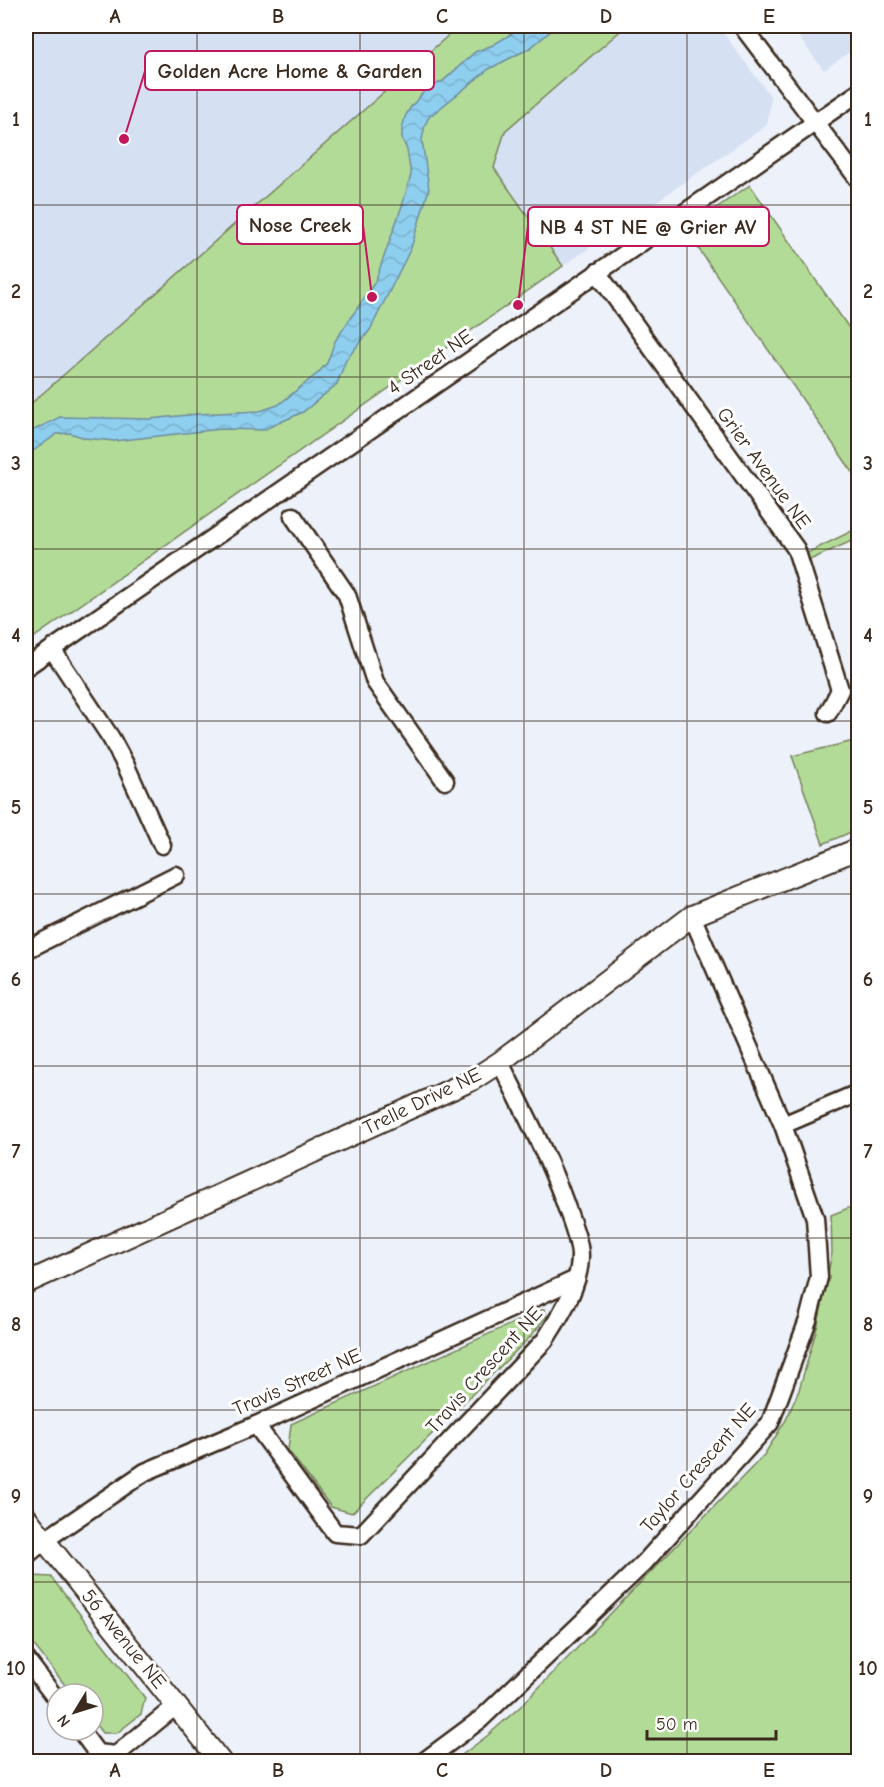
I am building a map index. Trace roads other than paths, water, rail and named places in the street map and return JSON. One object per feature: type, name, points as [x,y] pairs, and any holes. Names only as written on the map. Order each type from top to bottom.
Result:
[{"type":"street","points":[[742,26],[858,179]]},
{"type":"street","name":"4 Street NE","points":[[26,667],[858,93]]},
{"type":"street","name":"Grier Avenue NE","points":[[597,272],[796,549],[840,690],[828,713]]},
{"type":"street","points":[[293,516],[346,595],[375,682],[445,781]]},
{"type":"street","points":[[52,649],[111,738],[162,845]]},
{"type":"street","name":"Trelle Drive NE","points":[[26,1284],[472,1080],[500,1062],[692,916],[858,849]]},
{"type":"street","points":[[26,950],[176,875]]},
{"type":"street","name":"Taylor Crescent NE","points":[[423,1761],[481,1719],[644,1563],[770,1423],[808,1320],[819,1277],[815,1218],[783,1125],[692,916]]},
{"type":"street","name":"Travis Crescent NE","points":[[256,1425],[335,1533],[361,1535],[545,1340],[565,1309],[576,1279],[580,1256],[572,1222],[548,1159],[500,1062]]},
{"type":"street","points":[[783,1125],[858,1093]]},
{"type":"street","name":"Travis Street NE","points":[[26,1556],[45,1540],[145,1472],[256,1425],[576,1279]]},
{"type":"street","name":"56 Avenue NE","points":[[26,1517],[221,1761]]},
{"type":"street","points":[[26,1659],[45,1684]]},
{"type":"street","points":[[89,1742],[98,1753],[116,1755],[177,1705]]},
{"type":"water","points":[[524,26],[557,26],[530,48],[489,69],[429,117],[422,140],[429,189],[411,248],[370,330],[346,360],[337,384],[303,412],[263,430],[221,429],[114,441],[85,438],[70,433],[57,434],[26,456],[26,434],[60,417],[150,419],[260,411],[278,405],[318,373],[327,363],[335,341],[375,282],[403,203],[411,175],[402,129],[410,108],[426,89],[443,81],[475,52],[493,45]]},
{"type":"place","name":"Golden Acre Home & Garden","points":[[124,139]]},
{"type":"place","name":"Nose Creek","points":[[372,297]]},
{"type":"place","name":"NB 4 ST NE @ Grier AV","points":[[518,305]]}]
